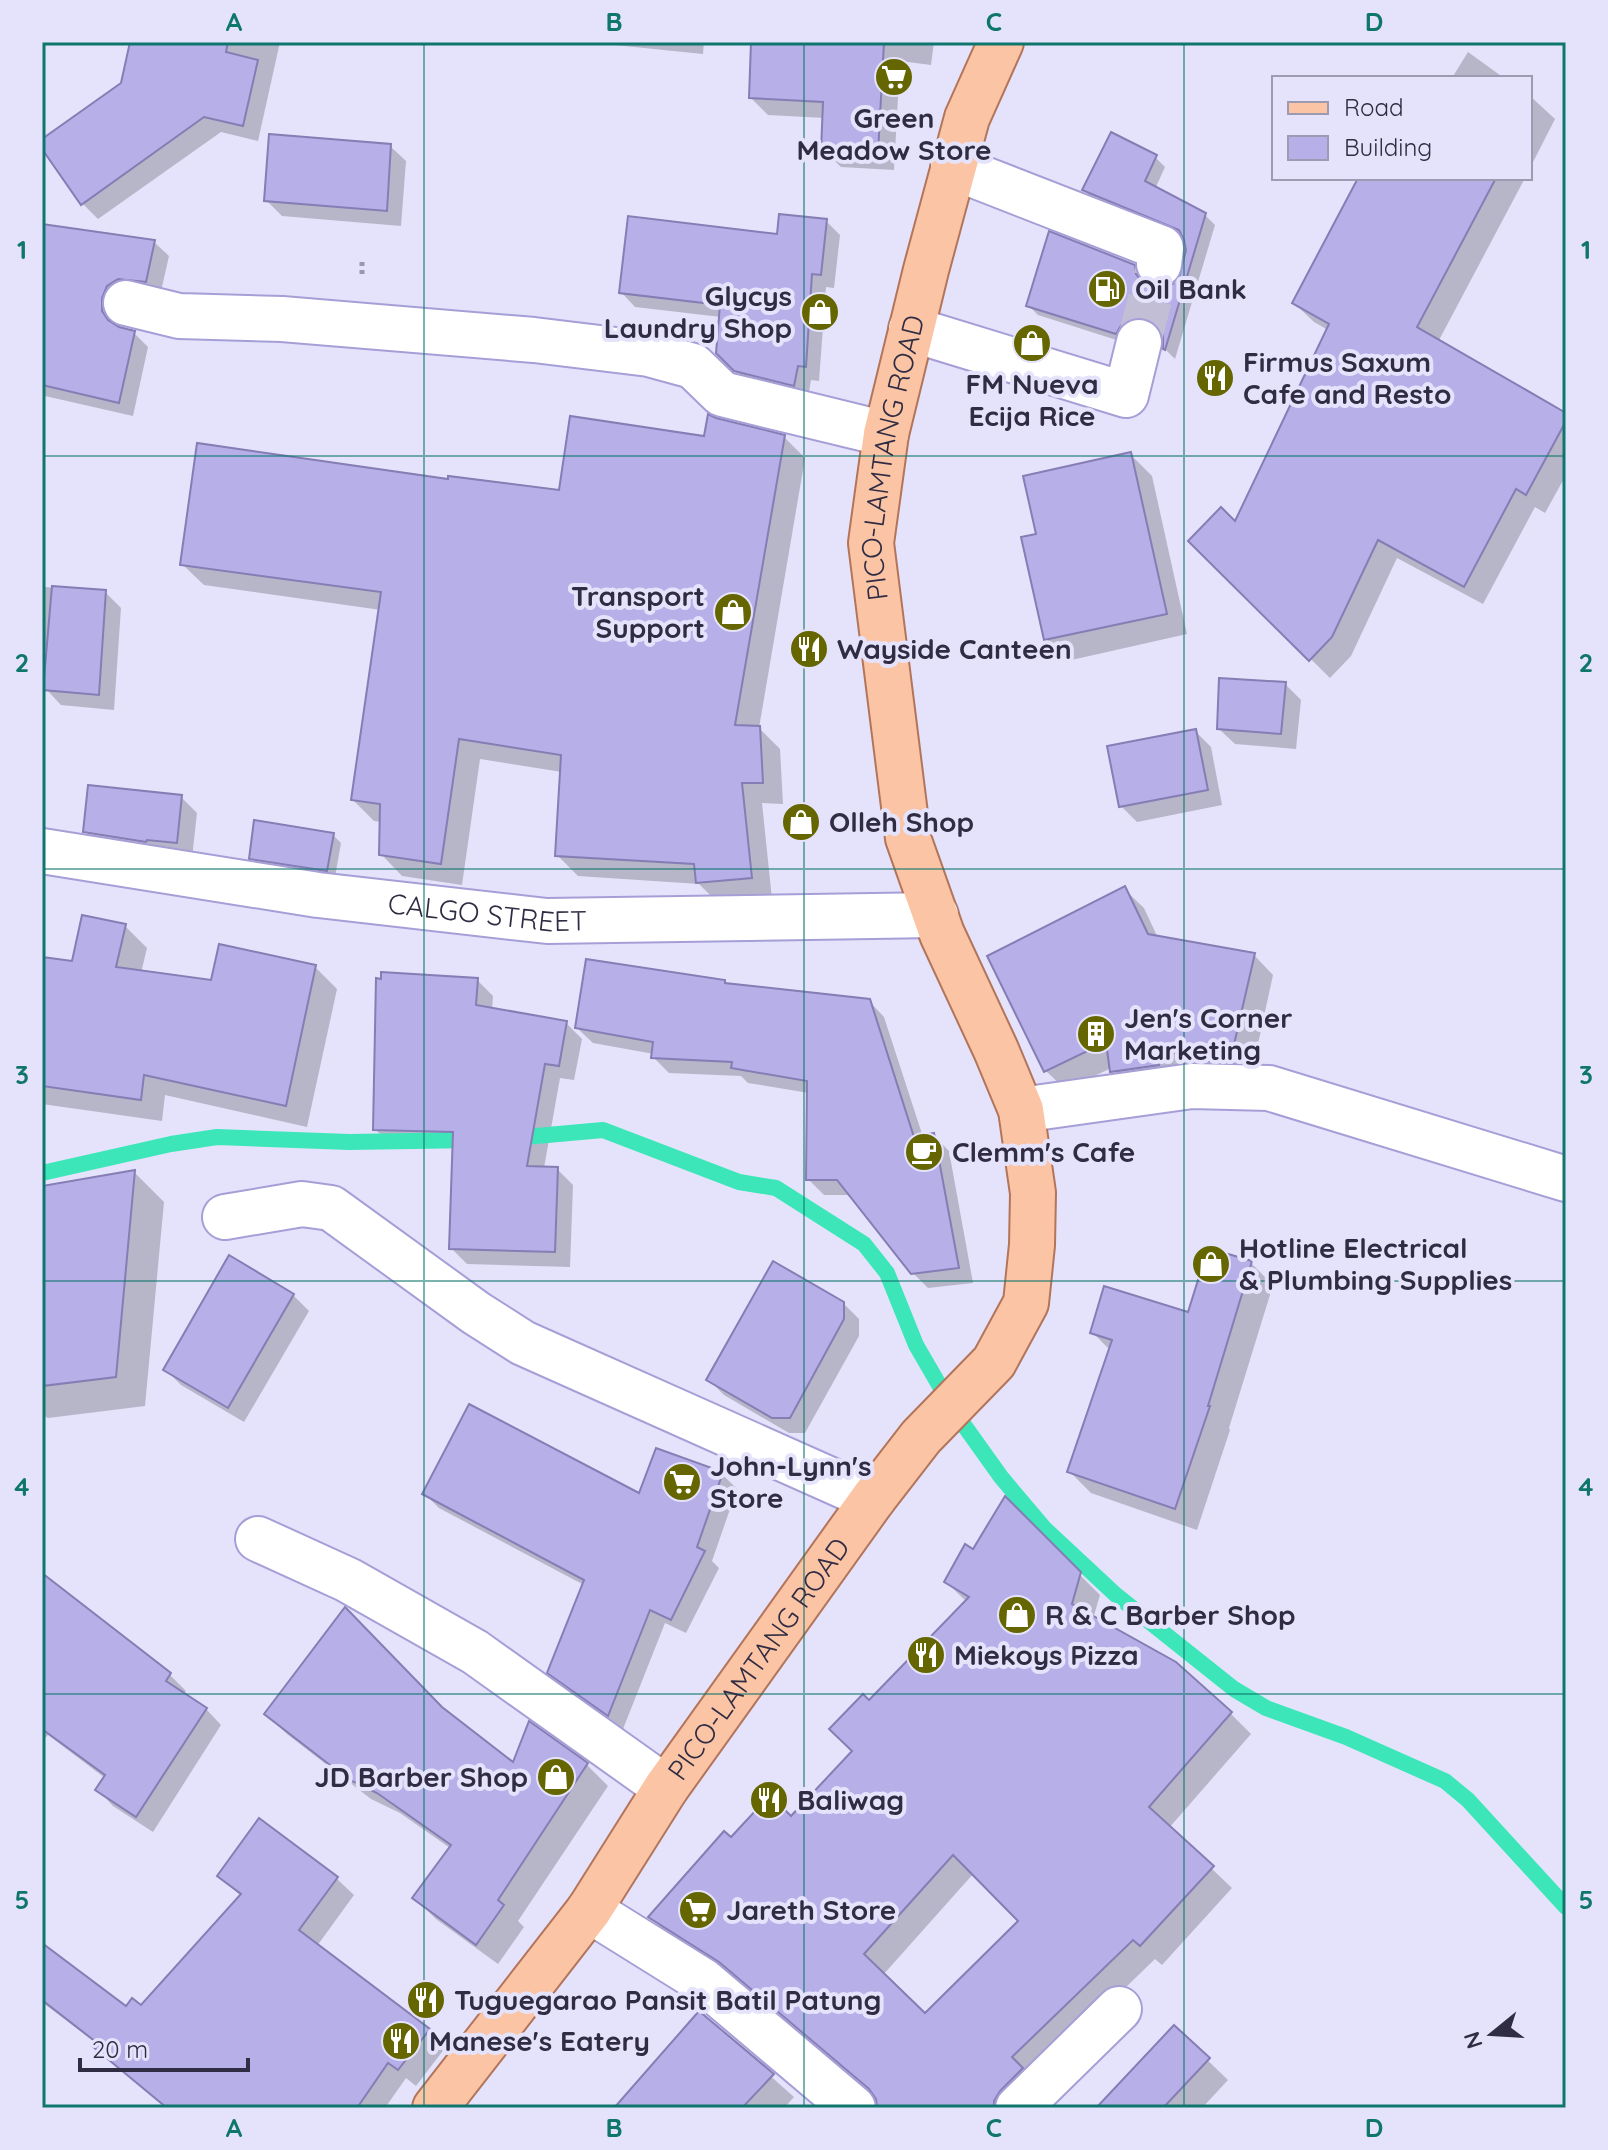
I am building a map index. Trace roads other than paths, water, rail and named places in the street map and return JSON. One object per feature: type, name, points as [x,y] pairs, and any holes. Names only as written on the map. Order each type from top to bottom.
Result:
[{"type":"main road","name":"PICO-LAMTANG ROAD","points":[[435,2108],[589,1910],[666,1788],[873,1499],[921,1437],[994,1362],[1026,1303],[1033,1193],[1021,1110],[942,934],[908,838],[871,543],[886,434],[953,167],[967,118],[1001,42]]},
{"type":"street","points":[[953,167],[1161,248],[1159,264]]},
{"type":"street","points":[[126,303],[179,316],[282,319],[534,340],[649,354],[693,366],[722,394],[886,434]]},
{"type":"street","points":[[911,329],[1126,395],[1139,342]]},
{"type":"street","name":"CALGO STREET","points":[[42,851],[318,895],[547,921],[936,915]]},
{"type":"street","points":[[1021,1110],[1192,1086],[1269,1088],[1566,1179]]},
{"type":"street","points":[[225,1217],[302,1204],[331,1208],[476,1313],[523,1343],[873,1499]]},
{"type":"street","points":[[258,1539],[348,1580],[475,1652],[666,1788]]},
{"type":"street","points":[[589,1910],[703,1981],[853,2108]]},
{"type":"street","points":[[1018,2108],[1119,2009]]},
{"type":"waterway","points":[[514,1138],[603,1130],[739,1182],[776,1188],[864,1244],[887,1273],[916,1345],[956,1414],[1001,1477],[1044,1528],[1116,1595],[1234,1689],[1266,1708],[1346,1737],[1445,1781],[1468,1800],[1566,1907]]},
{"type":"waterway","points":[[42,1173],[171,1144],[217,1137],[349,1142],[475,1140]]},
{"type":"tunnel","points":[[1139,342],[1159,264]]},
{"type":"place","name":"Green Meadow Store","points":[[894,77]]},
{"type":"place","name":"Oil Bank","points":[[1107,289]]},
{"type":"place","name":"Glycys Laundry Shop","points":[[820,312]]},
{"type":"place","name":"FM Nueva Ecija Rice","points":[[1032,343]]},
{"type":"place","name":"Firmus Saxum Cafe and Resto","points":[[1215,378]]},
{"type":"place","name":"Transport Support","points":[[733,612]]},
{"type":"place","name":"Wayside Canteen","points":[[809,649]]},
{"type":"place","name":"Olleh Shop","points":[[801,822]]},
{"type":"place","name":"Jen's Corner Marketing","points":[[1096,1034]]},
{"type":"place","name":"Clemm's Cafe","points":[[924,1152]]},
{"type":"place","name":"Hotline Electrical & Plumbing Supplies","points":[[1211,1264]]},
{"type":"place","name":"John-Lynn's Store","points":[[682,1482]]},
{"type":"place","name":"R & C Barber Shop","points":[[1017,1615]]},
{"type":"place","name":"Miekoys Pizza","points":[[926,1655]]},
{"type":"place","name":"JD Barber Shop","points":[[556,1777]]},
{"type":"place","name":"Baliwag","points":[[769,1800]]},
{"type":"place","name":"Jareth Store","points":[[698,1910]]},
{"type":"place","name":"Tuguegarao Pansit Batil Patung","points":[[426,2000]]},
{"type":"place","name":"Manese's Eatery","points":[[401,2041]]}]
